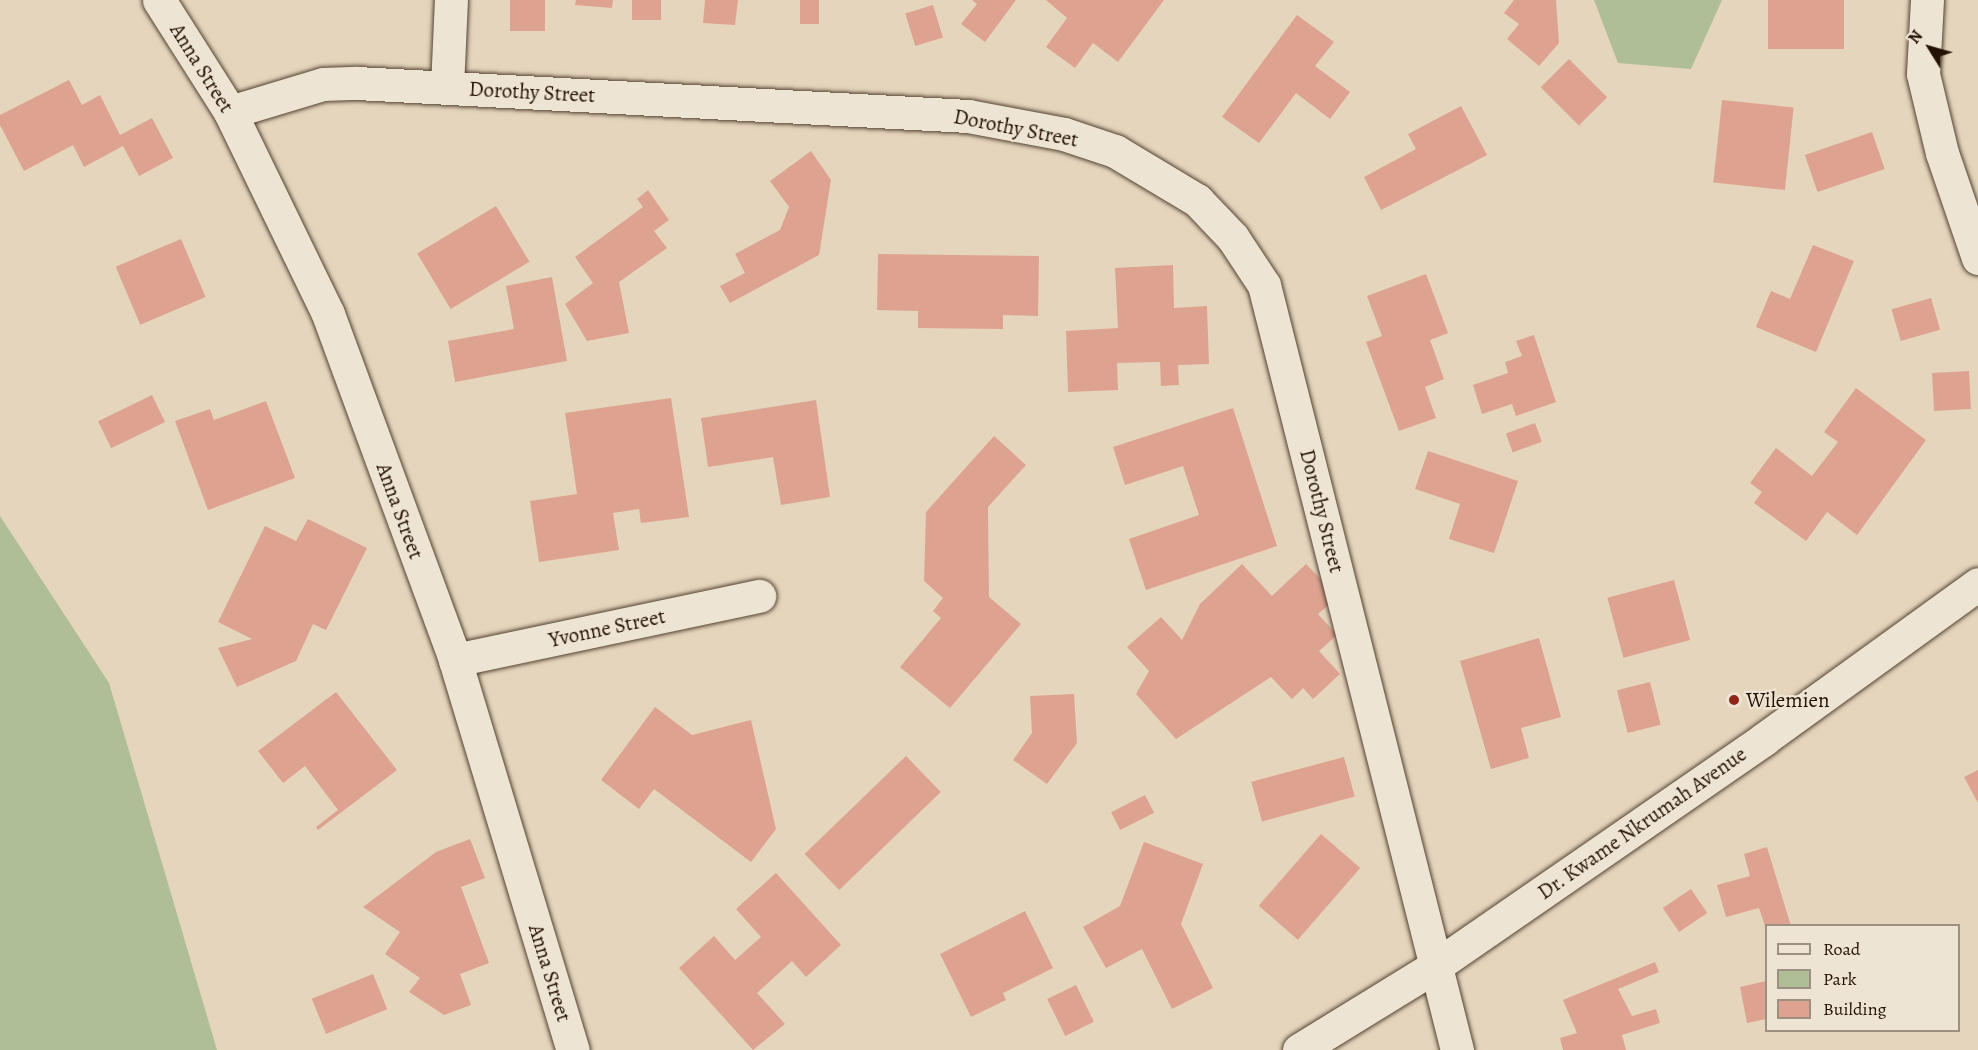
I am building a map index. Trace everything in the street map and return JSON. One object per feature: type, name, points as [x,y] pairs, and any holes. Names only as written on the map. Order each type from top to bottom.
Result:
[{"type":"street","name":"Anna Street","points":[[159,0],[230,112],[328,314],[455,660],[573,1050]]},
{"type":"street","points":[[447,87],[451,0]]},
{"type":"street","points":[[1927,0],[1923,74],[1942,153],[1978,258]]},
{"type":"street","name":"Dorothy Street","points":[[230,112],[323,84],[447,87],[969,116],[1064,134],[1115,151],[1197,200],[1233,238],[1264,285],[1457,1050]]},
{"type":"street","name":"Dr. Kwame Nkrumah Avenue","points":[[1299,1050],[1434,966],[1764,739],[1978,584]]},
{"type":"street","name":"Yvonne Street","points":[[455,660],[759,596]]},
{"type":"green space","points":[[1594,0],[1722,0],[1691,69],[1618,63]]},
{"type":"green space","points":[[0,516],[109,683],[217,1050],[0,1050]]},
{"type":"building","points":[[510,0],[545,0],[545,31],[510,31]]},
{"type":"building","points":[[576,0],[613,0],[612,8],[575,5]]},
{"type":"building","points":[[632,0],[661,0],[661,20],[632,20]]},
{"type":"building","points":[[705,0],[738,0],[735,25],[703,23]]},
{"type":"building","points":[[800,0],[819,0],[819,24],[800,24]]},
{"type":"building","points":[[972,0],[1016,0],[985,42],[961,24],[977,4]]},
{"type":"building","points":[[1046,0],[1164,0],[1118,62],[1093,43],[1075,68],[1046,47],[1067,18]]},
{"type":"building","points":[[1514,0],[1556,0],[1559,43],[1539,66],[1507,39],[1519,24],[1504,13]]},
{"type":"building","points":[[1768,0],[1844,0],[1844,49],[1768,49]]},
{"type":"building","points":[[933,5],[943,38],[915,46],[905,13]]},
{"type":"building","points":[[1297,15],[1334,42],[1315,66],[1350,92],[1330,119],[1296,93],[1259,143],[1222,117]]},
{"type":"building","points":[[1569,59],[1607,97],[1579,125],[1541,87]]},
{"type":"building","points":[[69,80],[82,105],[100,95],[120,135],[152,118],[173,158],[139,176],[123,146],[84,167],[73,145],[24,171],[0,125],[0,115]]},
{"type":"building","points":[[1722,100],[1794,108],[1785,190],[1713,183]]},
{"type":"building","points":[[1461,106],[1487,155],[1381,210],[1364,177],[1416,149],[1408,134]]},
{"type":"building","points":[[1872,132],[1885,169],[1818,192],[1805,155]]},
{"type":"building","points":[[811,151],[831,180],[819,255],[730,303],[720,286],[745,273],[735,254],[780,230],[789,207],[770,181]]},
{"type":"building","points":[[648,190],[669,220],[654,231],[667,248],[619,282],[629,333],[587,341],[565,304],[593,283],[575,257],[643,207],[637,199]]},
{"type":"building","points":[[496,206],[529,262],[451,309],[417,253]]},
{"type":"building","points":[[181,239],[206,297],[140,325],[116,267]]},
{"type":"building","points":[[1813,245],[1854,261],[1816,352],[1756,327],[1771,291],[1790,299]]},
{"type":"building","points":[[878,254],[1039,256],[1038,316],[1003,315],[1003,329],[918,328],[918,311],[877,310]]},
{"type":"building","points":[[1173,265],[1174,308],[1207,306],[1209,364],[1178,365],[1179,385],[1161,386],[1160,362],[1117,363],[1118,390],[1068,392],[1066,331],[1118,328],[1115,268]]},
{"type":"building","points":[[1426,274],[1448,333],[1430,340],[1444,379],[1425,387],[1436,418],[1399,431],[1366,342],[1382,336],[1367,296]]},
{"type":"building","points":[[552,277],[567,361],[455,382],[448,341],[514,329],[506,286]]},
{"type":"building","points":[[1931,298],[1940,330],[1901,341],[1892,309]]},
{"type":"building","points":[[1534,335],[1556,402],[1516,416],[1512,404],[1482,414],[1473,385],[1508,373],[1505,362],[1522,356],[1516,341]]},
{"type":"building","points":[[1969,371],[1971,409],[1934,411],[1932,373]]},
{"type":"building","points":[[1856,388],[1926,440],[1857,535],[1827,512],[1806,541],[1754,503],[1762,492],[1750,483],[1776,448],[1812,476],[1838,442],[1824,432]]},
{"type":"building","points":[[152,395],[165,422],[111,448],[98,421]]},
{"type":"building","points":[[671,398],[689,517],[641,523],[639,509],[613,513],[619,550],[539,562],[530,501],[577,494],[565,413]]},
{"type":"building","points":[[816,400],[830,497],[781,505],[773,457],[708,467],[701,418]]},
{"type":"building","points":[[266,401],[295,478],[208,510],[175,421],[210,409],[214,420]]},
{"type":"building","points":[[1233,408],[1277,546],[1146,590],[1129,539],[1199,515],[1183,466],[1125,485],[1113,447]]},
{"type":"building","points":[[1535,423],[1542,442],[1513,452],[1506,434]]},
{"type":"building","points":[[994,436],[1026,465],[988,507],[989,597],[1021,624],[950,708],[900,667],[941,618],[933,611],[943,598],[924,581],[926,512]]},
{"type":"building","points":[[1428,451],[1518,481],[1494,553],[1449,539],[1460,504],[1415,489]]},
{"type":"building","points":[[308,519],[367,548],[326,630],[313,624],[296,661],[237,687],[218,648],[252,639],[218,622],[265,526],[296,541]]},
{"type":"building","points":[[1242,564],[1272,596],[1306,564],[1338,597],[1318,614],[1337,635],[1319,651],[1340,674],[1313,699],[1303,688],[1292,699],[1271,677],[1176,739],[1136,694],[1149,671],[1127,647],[1161,617],[1182,640],[1200,604]]},
{"type":"building","points":[[1674,580],[1690,640],[1623,658],[1607,598]]},
{"type":"building","points":[[1539,638],[1561,717],[1521,728],[1529,758],[1491,769],[1460,661]]},
{"type":"building","points":[[1650,682],[1661,725],[1628,733],[1617,690]]},
{"type":"building","points":[[336,692],[397,770],[318,830],[316,827],[338,810],[305,766],[283,783],[258,751]]},
{"type":"building","points":[[1074,694],[1077,743],[1047,784],[1013,760],[1032,733],[1030,696]]},
{"type":"building","points":[[655,707],[692,735],[751,720],[776,829],[751,862],[654,789],[639,809],[601,780]]},
{"type":"building","points":[[906,756],[941,792],[839,890],[805,854]]},
{"type":"building","points":[[1344,757],[1355,797],[1262,821],[1251,782]]},
{"type":"building","points":[[1978,770],[1978,803],[1964,777]]},
{"type":"building","points":[[1145,795],[1154,813],[1120,830],[1111,812]]},
{"type":"building","points":[[1321,834],[1360,868],[1298,940],[1259,906]]},
{"type":"building","points":[[470,839],[485,878],[461,887],[489,963],[460,974],[471,1005],[444,1015],[409,992],[420,978],[385,954],[400,932],[363,907],[436,852]]},
{"type":"building","points":[[1144,842],[1203,864],[1181,924],[1213,988],[1172,1009],[1142,949],[1106,968],[1083,927],[1120,906]]},
{"type":"building","points":[[1767,847],[1790,924],[1765,924],[1765,926],[1759,908],[1726,917],[1717,885],[1750,876],[1744,854]]},
{"type":"building","points":[[776,873],[841,945],[806,977],[792,961],[757,993],[785,1024],[753,1050],[679,968],[714,936],[735,960],[761,937],[736,909]]},
{"type":"building","points":[[1691,889],[1707,913],[1679,932],[1663,908]]},
{"type":"building","points":[[1025,911],[1053,968],[1003,993],[1006,1000],[971,1017],[940,954]]},
{"type":"building","points":[[1655,962],[1659,972],[1618,989],[1632,1016],[1656,1009],[1660,1023],[1622,1035],[1626,1050],[1563,1050],[1560,1038],[1577,1033],[1563,1000]]},
{"type":"building","points":[[373,974],[387,1009],[326,1034],[312,999]]},
{"type":"building","points":[[1765,981],[1765,1019],[1747,1023],[1740,987]]},
{"type":"building","points":[[1076,985],[1094,1022],[1065,1036],[1047,999]]},
{"type":"place","name":"Wilemien","points":[[1734,700]]}]
